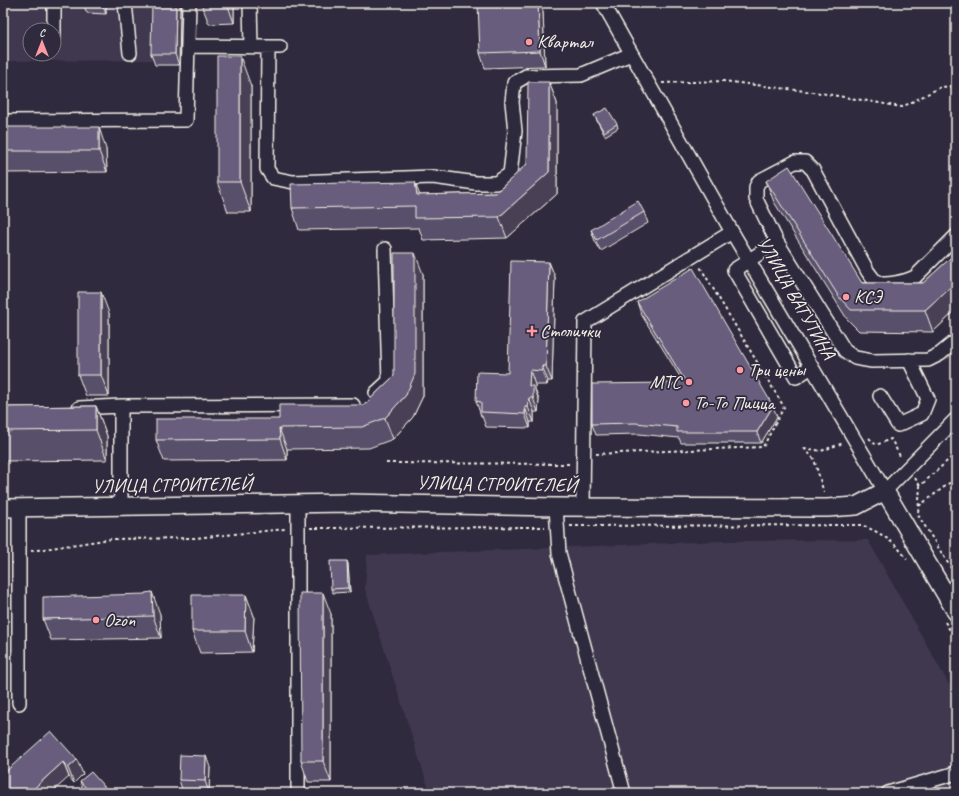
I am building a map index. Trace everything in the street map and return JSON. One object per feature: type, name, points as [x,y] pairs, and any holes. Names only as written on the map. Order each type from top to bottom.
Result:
[{"type":"main road","name":"УЛИЦА СТРОИТЕЛЕЙ","points":[[11,508],[348,503],[556,507],[827,508],[856,506],[885,491]]},
{"type":"main road","name":"УЛИЦА ВАТУТИНА","points":[[885,491],[950,617]]},
{"type":"street","points":[[54,3],[54,22]]},
{"type":"street","points":[[125,3],[130,53]]},
{"type":"street","points":[[3,121],[186,120],[189,3]]},
{"type":"street","points":[[250,3],[251,46]]},
{"type":"street","name":"УЛИЦА ВАТУТИНА","points":[[603,3],[732,232],[750,259],[811,367],[885,491]]},
{"type":"street","points":[[188,46],[274,47],[267,169],[273,178],[292,182],[433,177],[476,183],[496,183],[510,174],[513,159],[516,131],[512,102],[514,83],[526,76],[581,75],[631,54]]},
{"type":"street","points":[[956,236],[915,277],[907,282],[882,284],[876,282],[868,272],[813,170],[805,162],[795,162],[759,181],[756,187],[756,199],[777,242],[845,351],[855,358],[872,361],[928,360],[940,354],[956,341]]},
{"type":"street","points":[[583,507],[585,322],[732,232]]},
{"type":"street","points":[[777,242],[734,270],[796,377],[811,367]]},
{"type":"street","points":[[66,408],[367,403],[389,381],[385,249]]},
{"type":"street","points":[[880,396],[898,425],[922,414],[928,400],[909,360]]},
{"type":"street","points":[[121,406],[121,507]]},
{"type":"street","name":"УЛИЦА СТРОИТЕЛЕЙ","points":[[885,491],[956,419]]},
{"type":"street","points":[[298,504],[298,793]]},
{"type":"street","points":[[556,507],[559,553],[624,793]]},
{"type":"street","points":[[11,508],[19,553],[19,702]]},
{"type":"street","points":[[888,793],[956,772]]},
{"type":"path","points":[[650,87],[665,82],[723,81],[821,93],[902,107],[940,87],[956,86]]},
{"type":"path","points":[[386,463],[574,464],[583,461],[593,454],[763,447],[784,407],[693,255]]},
{"type":"path","points":[[867,435],[876,445],[891,439],[920,486],[918,515],[956,576]]},
{"type":"path","points":[[824,493],[814,459],[804,448],[821,451],[843,443]]},
{"type":"path","points":[[920,486],[956,453]]},
{"type":"path","points":[[919,506],[956,478]]},
{"type":"path","points":[[19,553],[111,539],[195,538],[298,528],[862,525],[879,533],[897,545],[910,563]]},
{"type":"path","points":[[950,617],[956,640]]},
{"type":"shaded area","points":[[3,3],[177,3],[178,60],[62,61],[62,22],[22,22],[22,61],[3,61]]},
{"type":"shaded area","points":[[868,540],[956,697],[956,793],[430,793],[365,589],[367,555],[722,541]]},
{"type":"building","points":[[84,3],[103,3],[103,6],[84,6]]},
{"type":"building","points":[[152,3],[176,3],[175,54],[151,54]]},
{"type":"building","points":[[478,3],[538,3],[540,51],[480,53]]},
{"type":"building","points":[[217,56],[240,56],[240,182],[217,182]]},
{"type":"building","points":[[528,82],[549,82],[549,172],[499,217],[415,218],[415,206],[292,208],[291,184],[415,182],[417,195],[496,193],[527,164]]},
{"type":"building","points":[[607,108],[617,124],[604,132],[594,115]]},
{"type":"building","points":[[3,127],[99,127],[99,151],[3,151]]},
{"type":"building","points":[[789,166],[862,283],[923,283],[956,253],[956,282],[925,310],[851,310],[839,297],[766,181]]},
{"type":"building","points":[[638,201],[644,212],[597,240],[591,230]]},
{"type":"building","points":[[394,253],[415,253],[415,374],[406,395],[385,418],[362,427],[279,428],[280,439],[156,440],[156,419],[279,419],[279,405],[364,405],[394,376]]},
{"type":"building","points":[[511,261],[549,262],[546,366],[542,366],[542,371],[530,370],[529,386],[533,386],[533,398],[529,398],[528,407],[525,407],[525,414],[481,412],[481,402],[476,401],[477,372],[508,373]]},
{"type":"building","points":[[693,268],[773,406],[757,432],[677,432],[677,427],[635,423],[592,424],[592,384],[669,383],[670,387],[684,379],[637,302]]},
{"type":"building","points":[[78,292],[101,292],[101,375],[78,375]]},
{"type":"building","points":[[96,406],[96,430],[3,431],[3,407]]},
{"type":"building","points":[[330,561],[347,561],[348,588],[331,589]]},
{"type":"building","points":[[152,592],[153,616],[43,619],[43,597],[145,594]]},
{"type":"building","points":[[300,593],[323,593],[323,761],[301,761]]},
{"type":"building","points":[[192,595],[246,595],[245,631],[192,631]]},
{"type":"building","points":[[51,731],[77,760],[68,768],[63,762],[29,793],[3,793],[3,774]]},
{"type":"building","points":[[180,755],[206,756],[205,781],[179,780]]},
{"type":"building","points":[[91,772],[110,793],[80,793],[86,788],[80,781]]},
{"type":"place","name":"Квартал","points":[[529,42]]},
{"type":"place","name":"КСЭ","points":[[846,297]]},
{"type":"place","name":"Столички","points":[[532,331]]},
{"type":"place","name":"Три цены","points":[[740,370]]},
{"type":"place","name":"МТС","points":[[689,382]]},
{"type":"place","name":"То-То Пицца","points":[[686,403]]},
{"type":"place","name":"Ozon","points":[[96,620]]}]
